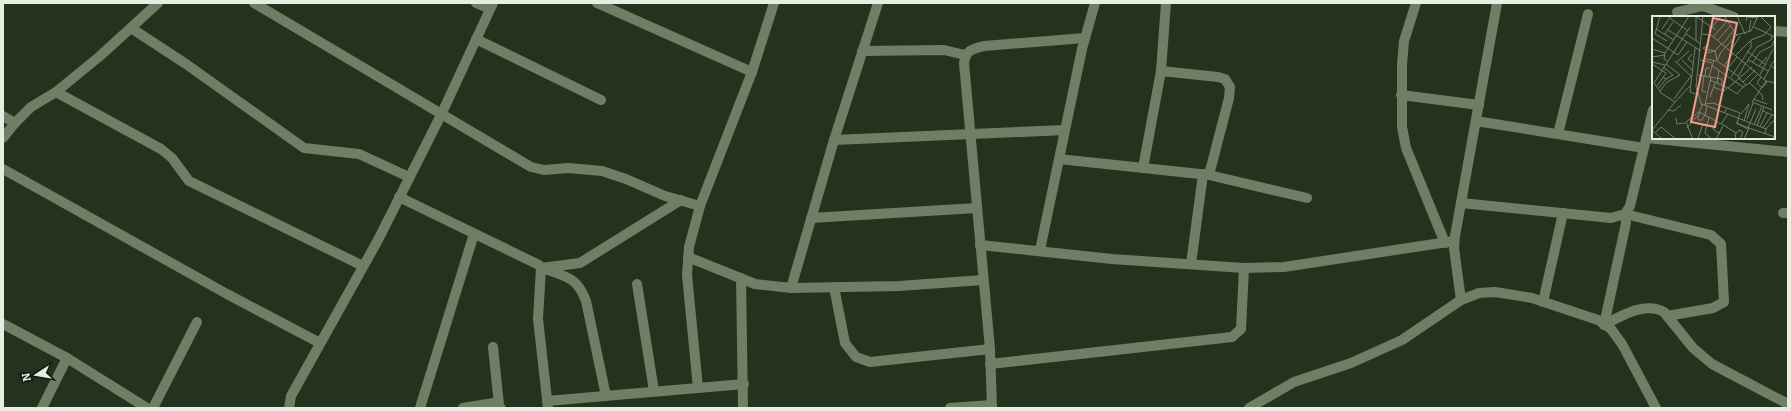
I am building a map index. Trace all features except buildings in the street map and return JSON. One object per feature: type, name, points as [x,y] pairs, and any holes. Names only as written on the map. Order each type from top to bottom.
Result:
[{"type":"street","points":[[3,138],[31,107],[56,92],[158,3]]},
{"type":"street","points":[[254,3],[441,116],[531,168],[544,170],[568,168],[602,171],[700,206]]},
{"type":"street","points":[[289,408],[291,396],[363,266],[441,116],[492,6],[476,3]]},
{"type":"street","points":[[597,3],[752,72]]},
{"type":"street","points":[[698,388],[687,275],[688,257],[700,206],[752,72],[774,3]]},
{"type":"street","points":[[791,288],[834,140],[878,3]]},
{"type":"street","points":[[1040,250],[1085,38],[1095,3]]},
{"type":"street","points":[[1143,168],[1161,71],[1166,3]]},
{"type":"street","points":[[1416,3],[1404,41],[1402,128],[1406,148],[1450,242],[1461,300]]},
{"type":"street","points":[[1450,242],[1461,203],[1497,3]]},
{"type":"street","points":[[1678,11],[1704,6],[1731,16]]},
{"type":"street","points":[[1558,134],[1588,14]]},
{"type":"street","points":[[131,28],[186,64],[304,148],[359,154],[409,177]]},
{"type":"street","points":[[1775,30],[1788,32]]},
{"type":"street","points":[[950,408],[992,406],[990,349],[970,134],[964,63],[965,55],[971,49],[984,46],[1085,38]]},
{"type":"street","points":[[476,39],[601,100]]},
{"type":"street","points":[[862,51],[944,50],[965,55]]},
{"type":"street","points":[[1161,71],[1225,79],[1230,87],[1229,98],[1206,175],[1191,264]]},
{"type":"street","points":[[56,92],[161,149],[172,158],[189,181],[363,266]]},
{"type":"street","points":[[1402,95],[1479,105]]},
{"type":"street","points":[[1604,325],[1626,222],[1625,214],[1630,206],[1652,114]]},
{"type":"street","points":[[3,116],[15,123]]},
{"type":"street","points":[[1476,120],[1558,134],[1645,143],[1788,152]]},
{"type":"street","points":[[834,140],[1065,130]]},
{"type":"street","points":[[1059,159],[1206,175],[1307,198]]},
{"type":"street","points":[[3,169],[227,294],[320,343]]},
{"type":"street","points":[[399,197],[534,262],[541,268],[570,278],[582,288],[606,396]]},
{"type":"street","points":[[541,268],[580,263],[681,200]]},
{"type":"street","points":[[1461,203],[1612,218],[1625,214],[1711,235],[1721,244],[1724,302],[1714,308],[1668,316]]},
{"type":"street","points":[[811,218],[977,208]]},
{"type":"street","points":[[1543,302],[1563,213]]},
{"type":"street","points":[[420,408],[474,234]]},
{"type":"street","points":[[980,244],[1112,259],[1244,268],[1284,266],[1450,242]]},
{"type":"street","points":[[688,257],[755,284],[791,288],[899,286],[983,280]]},
{"type":"street","points":[[541,268],[538,319],[547,404],[654,391],[744,384]]},
{"type":"street","points":[[990,364],[1232,337],[1241,329],[1244,268]]},
{"type":"street","points":[[741,278],[744,408]]},
{"type":"street","points":[[637,284],[654,391]]},
{"type":"street","points":[[834,287],[845,343],[856,357],[870,362],[990,349]]},
{"type":"street","points":[[1249,408],[1294,382],[1351,363],[1402,340],[1461,300],[1478,293],[1495,292],[1532,298],[1598,320],[1611,329],[1622,344],[1653,406]]},
{"type":"street","points":[[1604,325],[1628,312],[1639,309],[1659,309],[1668,316],[1693,348],[1712,364],[1788,404]]},
{"type":"street","points":[[153,408],[197,322]]},
{"type":"street","points":[[3,324],[67,358],[147,408]]},
{"type":"street","points":[[493,347],[500,407]]},
{"type":"street","points":[[42,408],[67,358]]},
{"type":"street","points":[[463,408],[494,403],[500,407]]}]
